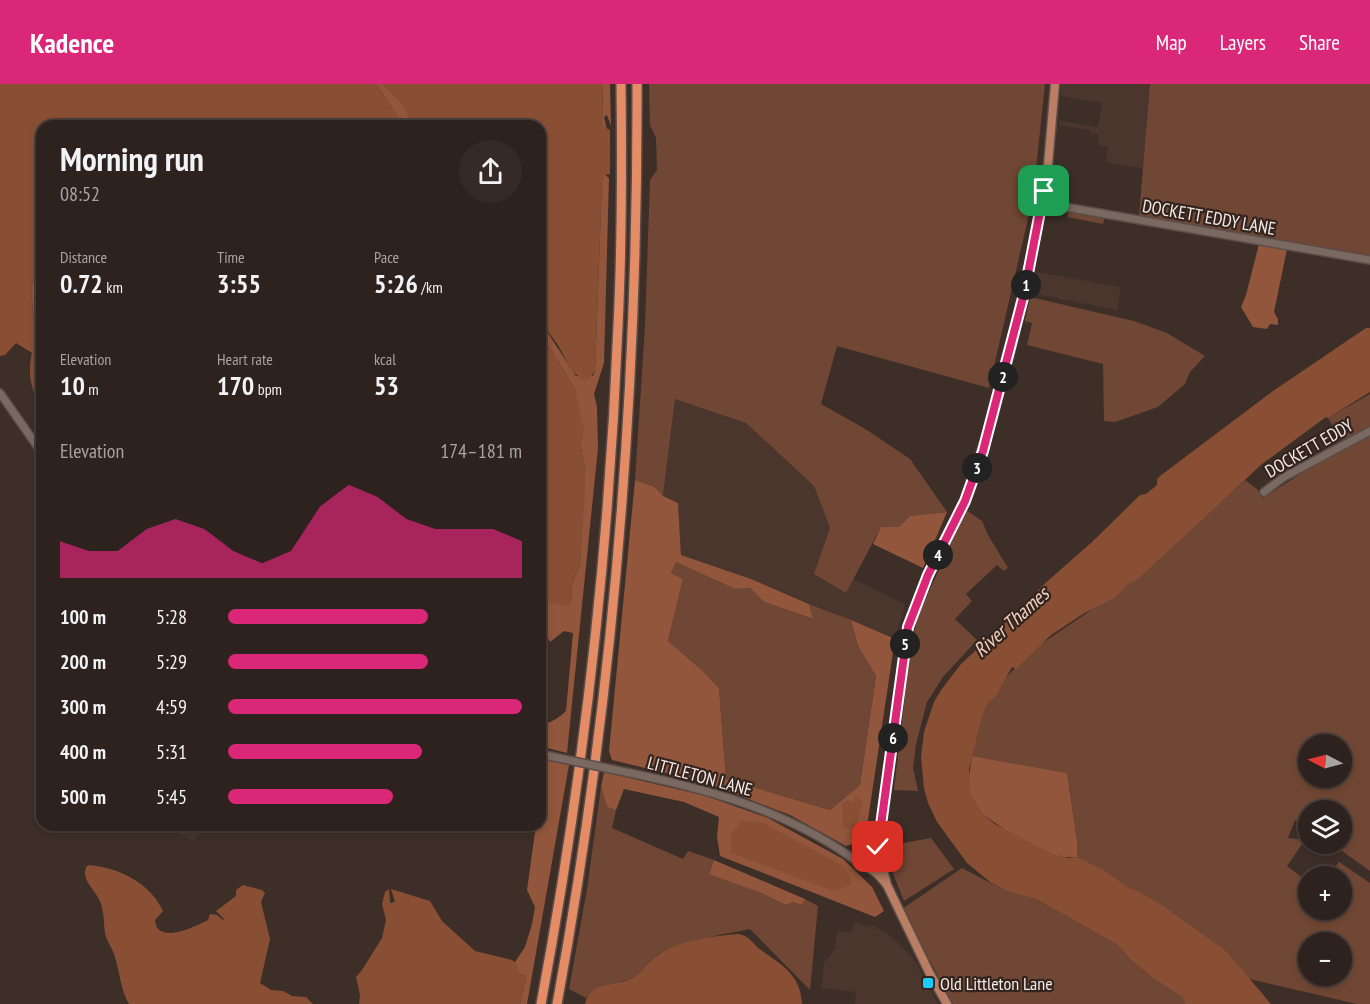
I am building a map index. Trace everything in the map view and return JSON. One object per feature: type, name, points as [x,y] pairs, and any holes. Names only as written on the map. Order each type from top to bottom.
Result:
[{"type":"highway","points":[[542,1004],[576,794],[604,552],[618,325],[621,84]]},
{"type":"highway","points":[[556,1004],[596,750],[615,573],[630,391],[637,84]]},
{"type":"main road","points":[[887,885],[867,868],[861,859],[870,851],[879,829],[908,627],[928,575],[965,501],[983,451],[1024,294],[1048,165],[1055,84]]},
{"type":"main road","points":[[870,851],[881,861],[887,885],[947,1004]]},
{"type":"main road","points":[[867,868],[876,868],[881,861]]},
{"type":"street","name":"DOCKETT EDDY LANE","points":[[1042,202],[1370,260]]},
{"type":"street","points":[[0,393],[36,444]]},
{"type":"street","name":"DOCKETT EDDY","points":[[1264,492],[1284,477],[1370,431]]},
{"type":"street","name":"LITTLETON LANE","points":[[546,755],[680,783],[740,801],[791,822],[867,868]]},
{"type":"street","points":[[844,852],[856,854],[870,851]]},
{"type":"shaded area","points":[[376,84],[383,84],[403,104],[411,120],[400,120]]},
{"type":"shaded area","points":[[603,84],[610,84],[611,126],[607,115],[604,117],[607,130],[602,126]]},
{"type":"shaded area","points":[[649,84],[1045,84],[1033,197],[989,388],[837,346],[821,404],[867,430],[910,459],[947,512],[910,516],[899,527],[881,527],[846,593],[814,574],[830,528],[814,486],[746,423],[675,399],[663,496],[655,487],[635,480],[645,326],[650,180],[657,170],[656,138],[650,125]]},
{"type":"shaded area","points":[[1061,84],[1150,84],[1144,169],[1106,162],[1108,147],[1098,145],[1099,135],[1090,133],[1090,130],[1059,125],[1059,121],[1098,127],[1102,103],[1061,96]]},
{"type":"shaded area","points":[[1150,84],[1370,84],[1370,256],[1139,216]]},
{"type":"shaded area","points":[[604,174],[609,178],[604,363],[594,394],[597,407],[598,448],[567,753],[546,748],[546,722],[566,711],[573,633],[564,631],[550,642],[546,634],[546,600],[571,602],[572,584],[580,564],[585,469],[575,389],[546,343],[546,330],[576,376],[593,376]]},
{"type":"shaded area","points":[[1069,210],[1105,216],[1103,224],[1067,217]]},
{"type":"shaded area","points":[[1259,244],[1287,249],[1274,312],[1278,325],[1270,324],[1267,329],[1253,327],[1241,307]]},
{"type":"shaded area","points":[[1035,272],[1121,287],[1117,310],[1030,293]]},
{"type":"shaded area","points":[[36,278],[36,344],[31,290],[33,279]]},
{"type":"shaded area","points":[[1030,297],[1134,321],[1167,333],[1205,356],[1190,372],[1185,384],[1158,407],[1115,422],[1104,421],[1103,364],[1027,345],[1032,323],[1025,321]]},
{"type":"shaded area","points":[[1370,394],[1370,428],[1341,440],[1328,418]]},
{"type":"shaded area","points":[[675,398],[746,423],[814,486],[830,528],[846,593],[853,579],[905,605],[895,639],[751,579],[681,555],[678,504],[663,496]]},
{"type":"shaded area","points":[[1370,435],[1370,871],[1346,854],[1352,854],[1352,800],[1298,800],[1298,822],[1295,820],[1288,838],[1298,839],[1298,850],[1287,866],[1298,874],[1298,920],[1352,920],[1352,871],[1370,883],[1370,1004],[1357,1004],[1249,979],[1226,951],[1077,857],[1077,840],[1067,773],[972,756],[983,712],[1004,679],[1041,644],[1127,586],[1245,480],[1257,489],[1263,498],[1331,454]]},
{"type":"shaded area","points":[[635,480],[655,487],[663,496],[678,503],[681,555],[751,579],[809,604],[813,619],[764,602],[750,588],[735,589],[676,562],[671,573],[683,579],[668,641],[719,688],[726,779],[830,810],[860,785],[876,676],[858,646],[851,620],[895,639],[866,833],[860,842],[846,846],[790,815],[707,783],[612,760],[609,751]]},
{"type":"shaded area","points":[[966,510],[982,521],[1008,568],[1004,571],[997,565],[966,594],[972,601],[955,619],[977,640],[943,677],[927,702],[916,744],[913,768],[918,791],[894,790],[909,661],[917,618]]},
{"type":"shaded area","points":[[947,512],[923,568],[873,544],[881,527],[899,527],[910,516]]},
{"type":"shaded area","points":[[676,562],[735,589],[750,588],[764,602],[812,619],[809,604],[851,620],[858,646],[876,676],[860,785],[830,810],[726,779],[719,688],[668,641],[683,579],[671,573]]},
{"type":"shaded area","points":[[972,756],[1067,773],[1077,840],[1077,857],[1058,857],[1013,835],[982,814],[970,794],[968,783]]},
{"type":"shaded area","points":[[546,760],[569,765],[527,1004],[520,1004],[526,976],[518,974],[515,962],[525,947],[535,907],[527,890],[535,831],[546,831]]},
{"type":"shaded area","points":[[604,772],[706,796],[768,818],[843,859],[872,887],[884,911],[875,917],[720,856],[717,836],[719,817],[684,802],[624,789],[616,810],[607,807],[601,787]]},
{"type":"shaded area","points":[[601,787],[607,807],[616,810],[612,828],[683,859],[688,851],[714,860],[709,873],[786,905],[793,902],[802,905],[805,899],[818,906],[810,990],[750,929],[704,938],[669,949],[656,956],[632,978],[601,987],[586,998],[569,989],[587,889]]},
{"type":"shaded area","points":[[173,831],[204,831],[193,840]]},
{"type":"shaded area","points":[[931,838],[954,869],[904,901],[888,861],[887,846]]},
{"type":"shaded area","points":[[714,860],[805,899],[802,905],[793,902],[786,905],[709,874]]},
{"type":"shaded area","points":[[962,868],[1000,888],[1036,899],[1116,944],[1153,978],[1184,997],[1185,1004],[953,1004],[902,909]]},
{"type":"shaded area","points":[[854,922],[868,927],[868,925],[874,926],[891,936],[894,943],[895,940],[914,959],[938,1004],[855,1004],[856,992],[821,988],[824,963],[835,949],[837,931],[851,933]]},
{"type":"water","points":[[0,84],[376,84],[400,120],[36,120],[36,278],[33,279],[31,290],[36,343],[36,396],[31,380],[32,353],[16,343],[5,355],[0,356]]},
{"type":"water","points":[[383,84],[603,84],[602,126],[610,130],[610,174],[604,175],[602,180],[595,370],[590,379],[583,380],[572,371],[546,329],[546,120],[411,120],[403,104]]},
{"type":"water","name":"River Thames","points":[[1366,328],[1370,328],[1370,392],[1328,418],[1326,417],[1262,464],[1138,579],[1130,583],[1114,598],[1083,614],[1051,635],[1016,669],[1012,667],[983,713],[969,769],[970,794],[982,814],[995,824],[1058,857],[1061,854],[1067,858],[1077,857],[1105,871],[1130,889],[1160,904],[1226,951],[1271,1004],[1185,1004],[1183,997],[1153,978],[1116,944],[1036,899],[1004,890],[967,863],[937,822],[928,803],[921,757],[924,732],[934,702],[961,664],[1140,495],[1146,494],[1157,485],[1157,479],[1160,476],[1273,391]]},
{"type":"water","points":[[546,343],[575,389],[584,429],[581,448],[585,469],[585,493],[580,564],[572,584],[571,602],[568,606],[546,599]]},
{"type":"water","points":[[855,797],[863,801],[857,824],[853,830],[843,827],[842,805],[847,800],[852,803]]},
{"type":"water","points":[[742,820],[763,823],[842,865],[849,874],[851,885],[833,891],[731,853],[731,835]]},
{"type":"water","points":[[89,865],[123,873],[150,892],[163,911],[155,920],[157,928],[162,932],[178,932],[202,923],[208,920],[210,914],[217,915],[223,920],[216,911],[236,896],[236,890],[243,885],[262,890],[265,893],[261,902],[270,939],[260,983],[271,990],[306,997],[313,1004],[129,1004],[114,954],[106,937],[101,904],[87,882],[85,872]]},
{"type":"water","points":[[389,889],[390,903],[395,902],[391,889],[430,901],[442,921],[475,951],[516,963],[518,974],[526,976],[520,1004],[359,1004],[360,995],[356,977],[382,938],[386,920],[382,904],[385,892]]},
{"type":"water","points":[[738,934],[749,938],[789,972],[798,985],[802,1004],[585,1004],[588,996],[598,987],[634,977],[666,950],[696,940]]},
{"type":"place","name":"Old Littleton Lane","points":[[928,983]]},
{"type":"route","points":[[878,847],[908,627],[928,575],[965,501],[983,451],[1024,294],[1044,191]]}]
